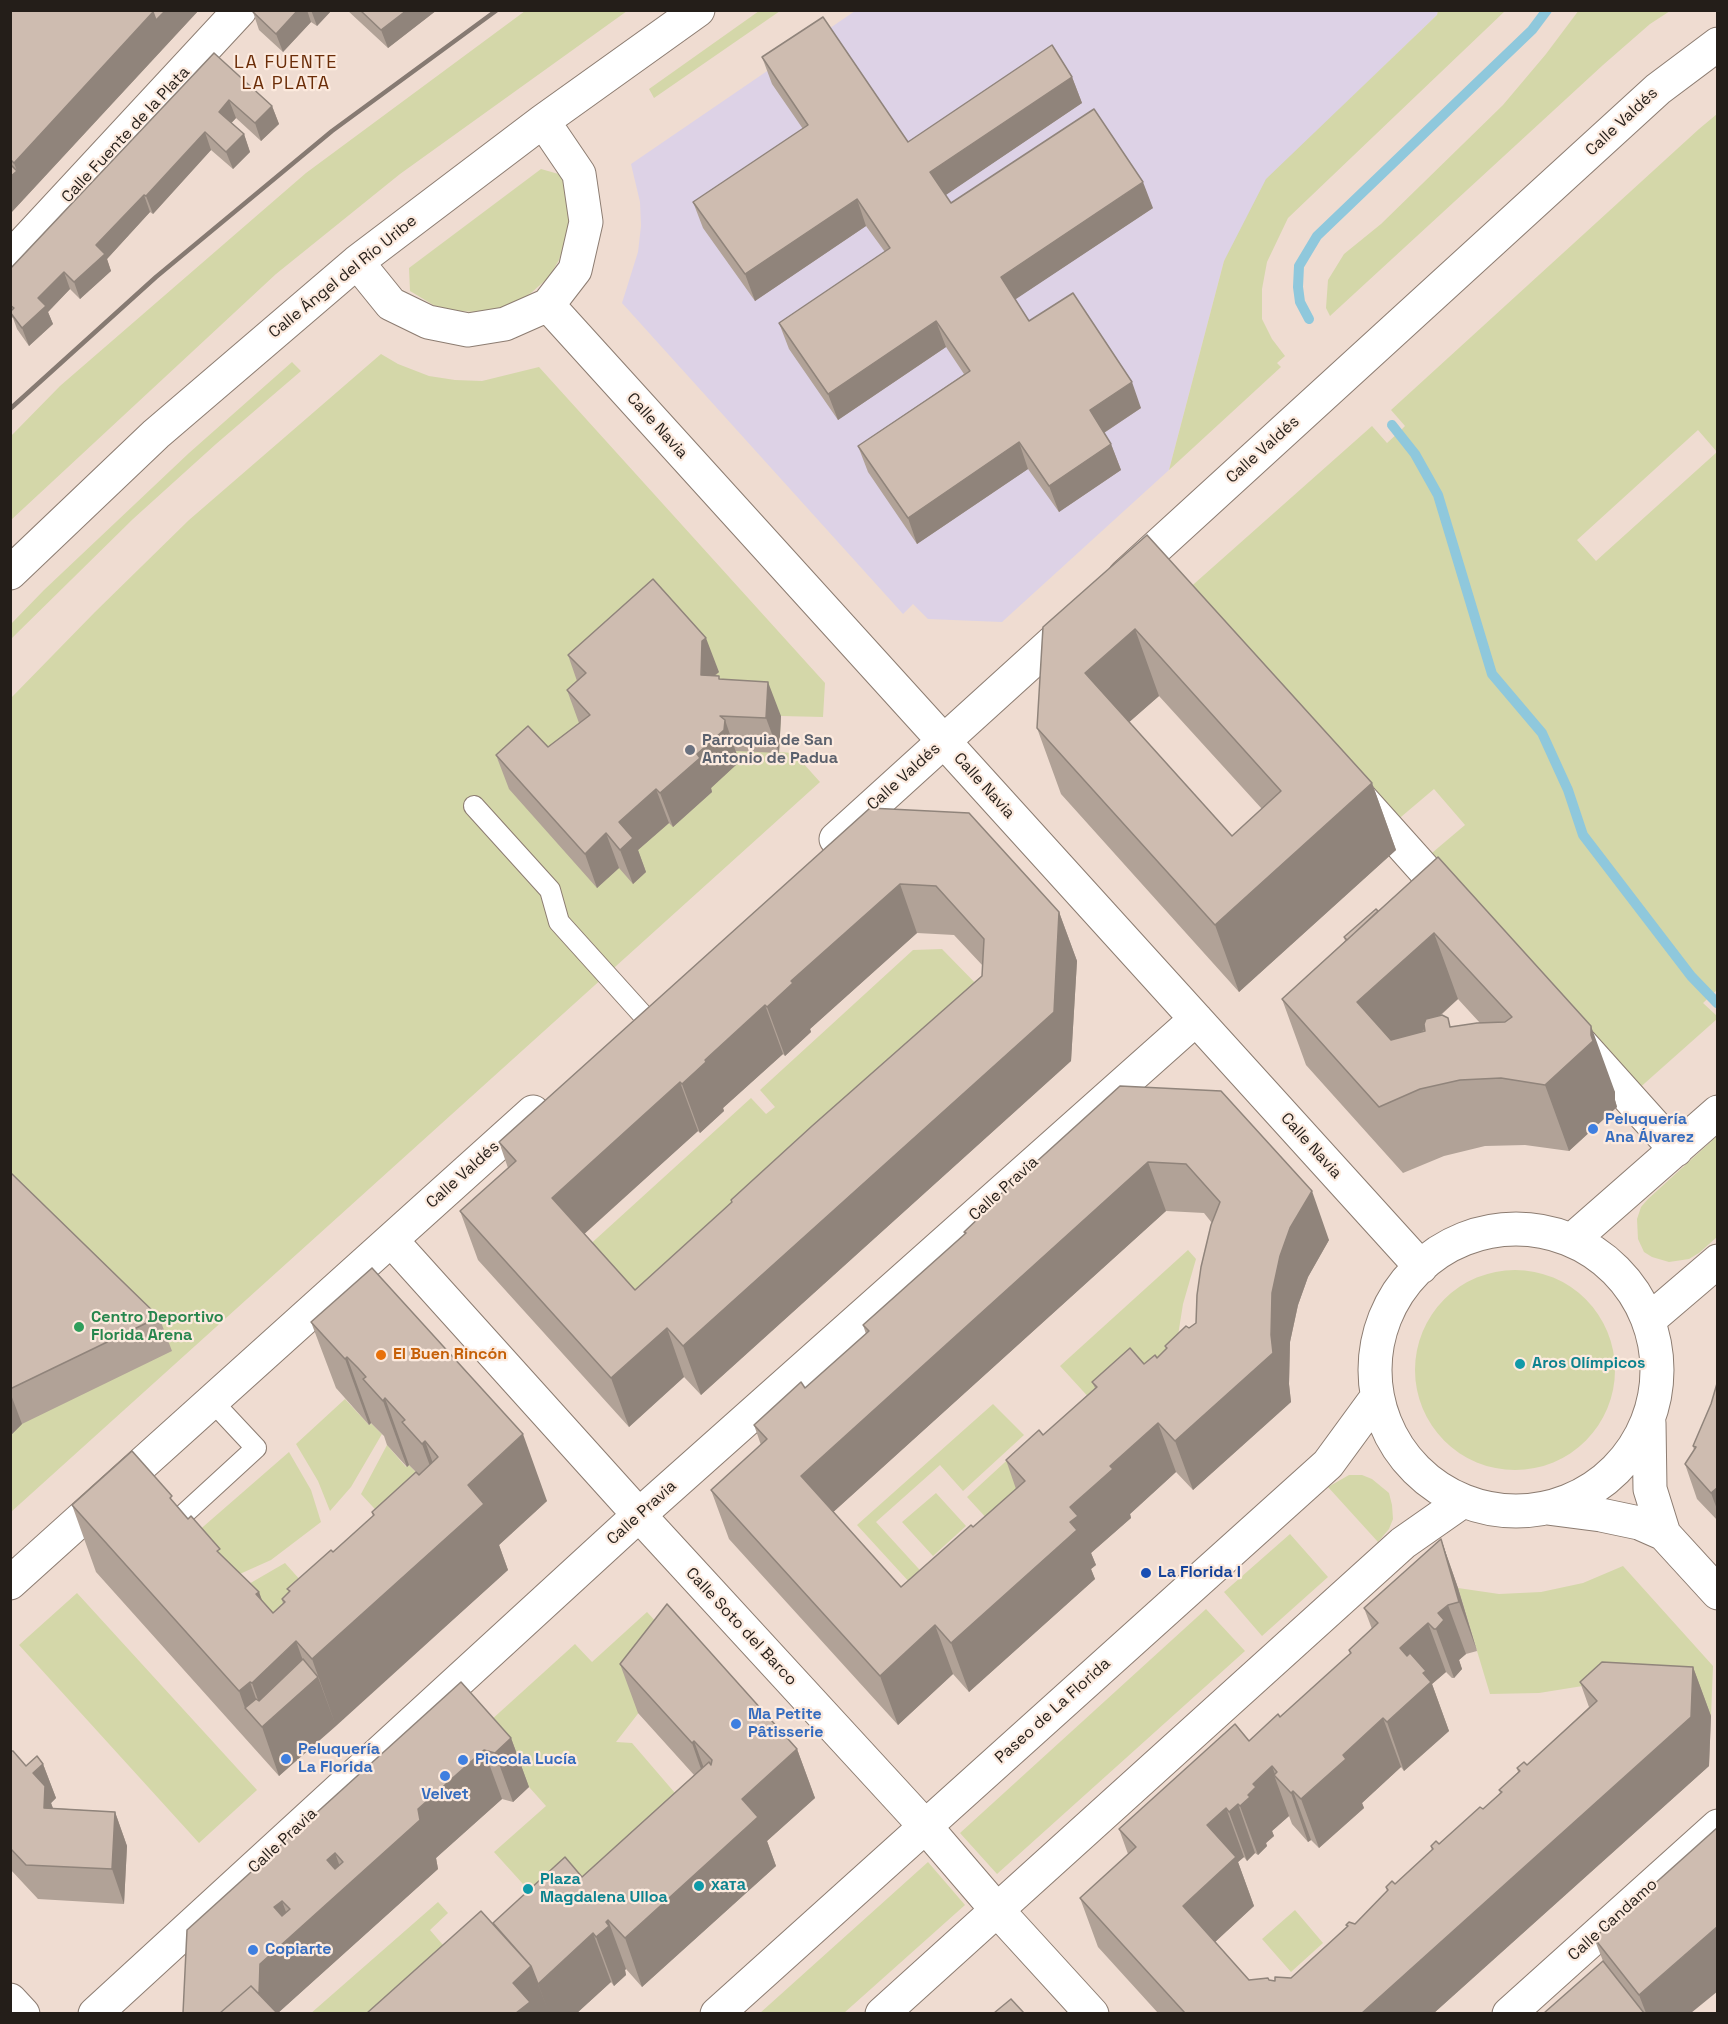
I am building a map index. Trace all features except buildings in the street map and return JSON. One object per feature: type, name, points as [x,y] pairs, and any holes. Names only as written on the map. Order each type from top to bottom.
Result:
[{"type":"street","name":"Calle Fuente de la Plata","points":[[10,258],[240,10]]},
{"type":"street","name":"Calle Ángel del Río Uribe","points":[[10,573],[156,434],[357,262],[543,121],[698,10]]},
{"type":"street","name":"Calle Valdés","points":[[811,861],[1099,600],[1154,566],[1658,89],[1718,44]]},
{"type":"street","points":[[357,262],[391,304],[428,322],[468,330],[505,324],[548,306],[574,270],[586,222],[579,174],[543,121]]},
{"type":"street","name":"Calle Navia","points":[[548,306],[1421,1267]]},
{"type":"street","points":[[1344,780],[1470,922]]},
{"type":"street","points":[[1557,1018],[1676,1150]]},
{"type":"street","name":"Calle Pravia","points":[[94,2013],[639,1515],[1196,1019]]},
{"type":"street","name":"Calle Valdés","points":[[10,1583],[555,1092]]},
{"type":"street","points":[[1572,1240],[1718,1112]]},
{"type":"street","points":[[1664,1534],[1650,1489],[1649,1424],[1656,1387],[1656,1353],[1649,1320],[1637,1296],[1620,1274],[1597,1253],[1572,1240],[1525,1228],[1488,1231],[1452,1244],[1421,1267],[1394,1298],[1379,1335],[1375,1369],[1377,1397],[1388,1428],[1405,1457],[1430,1483],[1463,1501],[1510,1510],[1544,1508],[1601,1515],[1639,1523],[1664,1534],[1718,1593]]},
{"type":"street","name":"Calle Soto del Barco","points":[[392,1240],[1092,2013]]},
{"type":"street","points":[[1649,1320],[1718,1261]]},
{"type":"street","name":"Paseo de La Florida","points":[[717,2013],[1328,1464],[1377,1397]]},
{"type":"street","points":[[1544,1508],[1590,1490],[1626,1461],[1649,1424]]},
{"type":"street","points":[[882,2013],[1403,1543],[1463,1501]]},
{"type":"street","name":"Calle Candamo","points":[[1509,2013],[1718,1826]]},
{"type":"street","points":[[10,2000],[23,2013]]},
{"type":"lane","points":[[474,806],[550,890],[559,922],[643,1013]]},
{"type":"lane","points":[[172,1524],[256,1448],[212,1401]]},
{"type":"shaded area","points":[[855,11],[1438,11],[1437,15],[1345,104],[1224,261],[1169,470],[1002,622],[928,619],[913,604],[903,614],[622,303],[638,252],[641,226],[640,202],[631,164]]},
{"type":"green space","points":[[1579,10],[1670,11],[1650,24],[1603,65],[1330,316],[1326,308],[1328,280],[1344,254],[1381,224],[1503,105]]},
{"type":"green space","points":[[525,11],[627,11],[400,174],[276,274],[11,520],[11,436],[60,386],[306,173]]},
{"type":"green space","points":[[759,11],[780,11],[654,98],[649,89]]},
{"type":"green space","points":[[1438,11],[1505,11],[1288,218],[1267,262],[1262,289],[1262,319],[1272,339],[1285,356],[1277,363],[1281,367],[1169,470],[1224,261],[1266,179],[1437,15]]},
{"type":"green space","points":[[1717,114],[1718,989],[1703,1003],[1717,1016],[1717,1019],[1636,1091],[1426,858],[1465,825],[1434,789],[1395,822],[1186,591],[1372,426],[1387,443],[1405,426],[1391,410]],"holes":[[[1698,430],[1717,452],[1596,561],[1577,540]]]},
{"type":"green space","points":[[541,169],[562,175],[568,195],[570,214],[566,240],[559,260],[549,277],[531,293],[506,309],[478,312],[456,311],[435,306],[410,291],[409,268]]},
{"type":"green space","points":[[381,354],[398,364],[429,376],[455,380],[482,381],[539,367],[825,683],[823,717],[781,716],[779,752],[794,753],[820,782],[11,1512],[11,698],[189,520]]},
{"type":"green space","points":[[292,362],[301,371],[133,519],[11,639],[11,624],[44,590],[189,453]]},
{"type":"green space","points":[[942,949],[984,992],[652,1323],[585,1249],[751,1098],[766,1114],[775,1107],[760,1090],[913,950]]},
{"type":"green space","points":[[1717,1136],[1717,1237],[1689,1259],[1669,1262],[1652,1257],[1644,1252],[1638,1239],[1637,1219],[1641,1207]]},
{"type":"green space","points":[[1188,1250],[1196,1259],[1183,1304],[1176,1348],[1103,1413],[1060,1366]]},
{"type":"green space","points":[[1515,1270],[1544,1274],[1562,1282],[1586,1299],[1603,1323],[1611,1341],[1615,1370],[1611,1399],[1603,1417],[1586,1441],[1562,1458],[1544,1466],[1515,1470],[1486,1466],[1468,1458],[1444,1441],[1427,1417],[1419,1399],[1415,1370],[1419,1341],[1427,1323],[1444,1299],[1468,1282],[1486,1274]]},
{"type":"green space","points":[[345,1399],[369,1425],[371,1423],[382,1434],[351,1487],[330,1511],[318,1481],[296,1444]]},
{"type":"green space","points":[[993,1404],[1024,1435],[963,1491],[940,1465],[876,1522],[928,1579],[990,1522],[967,1497],[1028,1441],[1057,1475],[922,1596],[857,1525]]},
{"type":"green space","points":[[387,1445],[406,1467],[409,1465],[429,1486],[396,1532],[361,1494]]},
{"type":"green space","points":[[289,1452],[311,1490],[321,1522],[271,1560],[233,1577],[181,1546]]},
{"type":"green space","points":[[1349,1475],[1362,1475],[1372,1479],[1389,1493],[1393,1519],[1389,1529],[1378,1542],[1328,1487]]},
{"type":"green space","points":[[936,1493],[966,1526],[933,1556],[902,1522]]},
{"type":"green space","points":[[1290,1534],[1328,1577],[1262,1636],[1224,1592]]},
{"type":"green space","points":[[285,1563],[319,1601],[280,1655],[235,1592]]},
{"type":"green space","points":[[1623,1566],[1713,1666],[1711,1716],[1611,1710],[1595,1684],[1539,1693],[1490,1694],[1458,1588],[1499,1594],[1541,1592],[1583,1583]]},
{"type":"green space","points":[[77,1593],[257,1790],[199,1843],[19,1645]]},
{"type":"green space","points":[[1206,1609],[1245,1651],[997,1874],[960,1833]]},
{"type":"green space","points":[[647,1612],[685,1653],[616,1742],[632,1743],[681,1800],[561,1926],[494,1852],[546,1806],[479,1731],[575,1644],[592,1662]]},
{"type":"green space","points":[[928,1862],[965,1905],[844,2013],[760,2013]]},
{"type":"green space","points":[[438,1902],[448,1913],[430,1930],[469,1975],[465,2013],[310,2014]]},
{"type":"green space","points":[[1295,1910],[1323,1943],[1291,1972],[1262,1939]]},
{"type":"waterway","points":[[1309,319],[1300,302],[1299,266],[1317,236],[1532,30],[1547,10]]},
{"type":"waterway","points":[[1392,425],[1415,454],[1438,495],[1492,674],[1542,733],[1568,790],[1583,835],[1691,976],[1717,1003]]},
{"type":"railway","points":[[10,409],[156,277],[332,131],[497,10]]},
{"type":"place","name":"Parroquia de San Antonio de Padua","points":[[690,750]]},
{"type":"place","name":"Peluquería Ana Álvarez","points":[[1593,1129]]},
{"type":"place","name":"Centro Deportivo Florida Arena","points":[[79,1327]]},
{"type":"place","name":"El Buen Rincón","points":[[381,1355]]},
{"type":"place","name":"Aros Olímpicos","points":[[1520,1364]]},
{"type":"place","name":"La Florida I","points":[[1146,1573]]},
{"type":"place","name":"Ma Petite Pâtisserie","points":[[736,1724]]},
{"type":"place","name":"Peluquería La Florida","points":[[286,1759]]},
{"type":"place","name":"Piccola Lucía","points":[[463,1760]]},
{"type":"place","name":"Velvet","points":[[445,1776]]},
{"type":"place","name":"хата","points":[[699,1886]]},
{"type":"place","name":"Plaza Magdalena Ulloa","points":[[528,1889]]},
{"type":"place","name":"Copiarte","points":[[253,1950]]},
{"type":"district","name":"LA FUENTE LA PLATA","points":[[286,73]]}]
